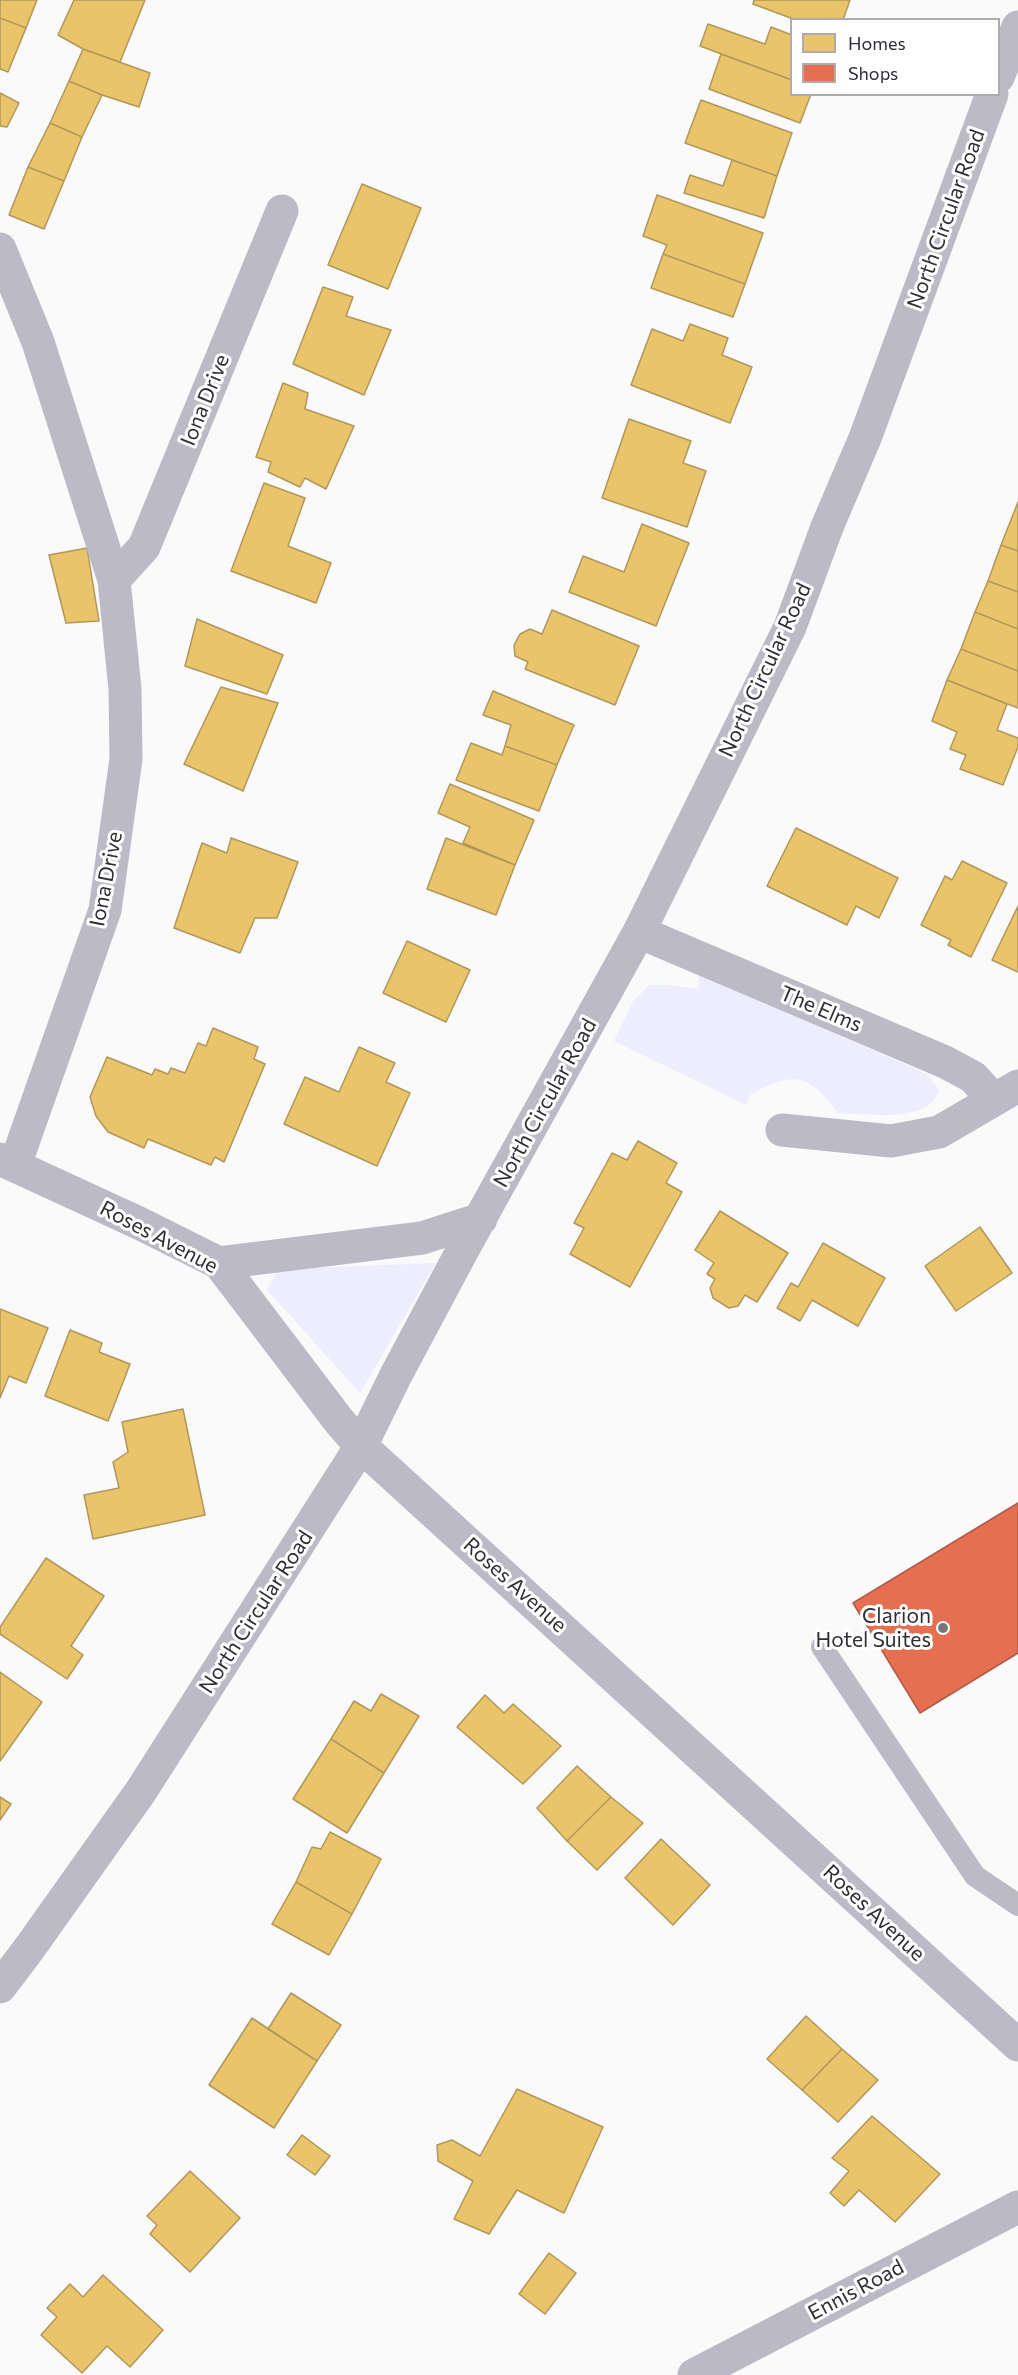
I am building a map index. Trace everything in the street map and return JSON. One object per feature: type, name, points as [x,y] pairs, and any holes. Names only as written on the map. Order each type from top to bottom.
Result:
[{"type":"main road","name":"Ennis Road","points":[[694,2375],[1018,2207]]},
{"type":"street","points":[[1000,74],[1018,27]]},
{"type":"street","name":"North Circular Road","points":[[0,1987],[141,1791],[361,1446],[396,1375],[639,932],[790,627],[827,527],[865,438],[991,96]]},
{"type":"street","name":"Iona Drive","points":[[114,580],[144,547],[282,211]]},
{"type":"street","name":"Iona Drive","points":[[0,249],[38,342],[114,580],[126,689],[126,759],[105,910],[7,1162]]},
{"type":"street","name":"The Elms","points":[[639,932],[945,1062],[1006,1093]]},
{"type":"street","name":"The Elms","points":[[782,1130],[891,1141],[939,1132],[1006,1093]]},
{"type":"street","name":"Roses Avenue","points":[[7,1162],[219,1263],[339,1421],[361,1446],[1018,2045]]},
{"type":"street","points":[[219,1263],[422,1238],[481,1219]]},
{"type":"lane","points":[[822,1647],[975,1876],[1018,1905]]},
{"type":"shaded area","points":[[698,973],[927,1074],[940,1091],[928,1106],[908,1113],[884,1115],[838,1113],[809,1083],[790,1079],[751,1094],[746,1105],[614,1041],[633,1001],[650,985],[699,989]]},
{"type":"shaded area","points":[[436,1263],[360,1393],[267,1290],[278,1269]]},
{"type":"building: Homes","points":[[0,0],[37,0],[26,28],[0,18]]},
{"type":"building: Homes","points":[[74,0],[145,0],[120,62],[83,49],[58,35]]},
{"type":"building: Homes","points":[[754,0],[850,0],[844,18],[791,18],[753,4]]},
{"type":"building: Homes","points":[[0,18],[26,28],[8,72],[0,69]]},
{"type":"building: Homes","points":[[708,24],[765,44],[771,27],[790,34],[790,79],[700,46]]},
{"type":"building: Homes","points":[[83,49],[150,73],[139,107],[69,81]]},
{"type":"building: Homes","points":[[721,54],[790,79],[790,96],[810,96],[800,123],[709,89]]},
{"type":"building: Homes","points":[[69,81],[102,95],[82,137],[50,123]]},
{"type":"building: Homes","points":[[0,93],[19,103],[7,127],[0,126]]},
{"type":"building: Homes","points":[[701,100],[792,133],[777,176],[685,143]]},
{"type":"building: Homes","points":[[50,123],[82,137],[64,181],[28,167]]},
{"type":"building: Homes","points":[[732,160],[777,176],[764,218],[684,193],[690,175],[723,186]]},
{"type":"building: Homes","points":[[28,167],[64,181],[44,229],[9,215]]},
{"type":"building: Homes","points":[[362,184],[421,208],[388,289],[328,265]]},
{"type":"building: Homes","points":[[657,195],[763,233],[745,284],[663,254],[667,245],[643,236]]},
{"type":"building: Homes","points":[[663,254],[745,284],[733,317],[651,288]]},
{"type":"building: Homes","points":[[323,287],[353,297],[346,316],[391,330],[364,395],[293,364]]},
{"type":"building: Homes","points":[[690,324],[728,338],[722,355],[752,367],[730,423],[631,385],[652,329],[683,341]]},
{"type":"building: Homes","points":[[283,383],[308,393],[305,409],[354,426],[326,489],[305,478],[300,487],[268,472],[271,462],[256,457]]},
{"type":"building: Homes","points":[[629,419],[691,441],[683,463],[706,471],[687,527],[602,498]]},
{"type":"building: Homes","points":[[264,483],[305,498],[288,546],[331,563],[316,603],[231,571]]},
{"type":"building: Homes","points":[[1018,502],[1018,551],[1001,545]]},
{"type":"building: Homes","points":[[642,524],[689,543],[656,626],[569,592],[583,556],[624,572]]},
{"type":"building: Homes","points":[[1001,545],[1018,551],[1018,592],[988,581]]},
{"type":"building: Homes","points":[[87,548],[99,621],[66,623],[49,555]]},
{"type":"building: Homes","points":[[988,581],[1018,592],[1018,629],[975,612]]},
{"type":"building: Homes","points":[[552,610],[639,646],[615,705],[525,669],[528,662],[515,656],[514,645],[520,634],[530,629],[542,634]]},
{"type":"building: Homes","points":[[975,612],[1018,629],[1018,671],[961,649]]},
{"type":"building: Homes","points":[[197,619],[283,655],[267,694],[185,666]]},
{"type":"building: Homes","points":[[961,649],[1018,671],[1018,708],[947,680]]},
{"type":"building: Homes","points":[[947,680],[1007,704],[997,730],[1018,738],[1018,747],[1003,785],[960,769],[966,755],[950,749],[957,732],[932,721]]},
{"type":"building: Homes","points":[[221,687],[278,703],[243,791],[184,764]]},
{"type":"building: Homes","points":[[493,691],[574,725],[557,765],[505,746],[511,725],[483,715]]},
{"type":"building: Homes","points":[[471,743],[502,755],[505,746],[557,765],[539,811],[456,780]]},
{"type":"building: Homes","points":[[450,784],[534,820],[515,865],[463,843],[470,827],[438,813]]},
{"type":"building: Homes","points":[[796,828],[898,878],[879,918],[856,906],[847,925],[767,886]]},
{"type":"building: Homes","points":[[231,838],[298,862],[277,918],[255,918],[240,953],[174,928],[202,843],[227,853]]},
{"type":"building: Homes","points":[[446,838],[515,865],[496,915],[427,889]]},
{"type":"building: Homes","points":[[962,861],[1007,883],[971,957],[948,945],[951,940],[921,925],[945,876],[952,880]]},
{"type":"building: Homes","points":[[1018,906],[1018,972],[992,960]]},
{"type":"building: Homes","points":[[407,941],[470,970],[446,1022],[383,993]]},
{"type":"building: Homes","points":[[213,1028],[258,1047],[254,1059],[265,1064],[224,1162],[215,1157],[211,1165],[148,1139],[144,1148],[108,1132],[96,1116],[90,1097],[107,1057],[152,1075],[155,1069],[168,1074],[171,1068],[185,1073],[198,1043],[206,1046]]},
{"type":"building: Homes","points":[[359,1047],[395,1063],[386,1082],[410,1093],[377,1166],[284,1124],[305,1077],[339,1092]]},
{"type":"building: Homes","points":[[638,1141],[677,1163],[666,1183],[682,1192],[630,1287],[570,1254],[584,1228],[574,1223],[612,1153],[627,1160]]},
{"type":"building: Homes","points":[[720,1211],[788,1253],[757,1302],[745,1295],[738,1306],[729,1308],[713,1298],[710,1288],[715,1279],[707,1274],[714,1263],[695,1250]]},
{"type":"building: Homes","points":[[980,1227],[1012,1273],[956,1311],[925,1266]]},
{"type":"building: Homes","points":[[823,1243],[885,1278],[858,1326],[812,1300],[800,1321],[777,1308],[791,1283],[798,1287]]},
{"type":"building: Homes","points":[[0,1309],[48,1328],[26,1383],[9,1376],[0,1398]]},
{"type":"building: Homes","points":[[70,1330],[102,1343],[99,1352],[130,1364],[108,1421],[45,1396]]},
{"type":"building: Homes","points":[[183,1409],[205,1515],[93,1539],[84,1495],[119,1488],[113,1462],[128,1452],[122,1422]]},
{"type":"building: Homes","points":[[46,1558],[104,1596],[71,1646],[83,1655],[67,1679],[0,1634],[0,1627]]},
{"type":"building: Homes","points":[[0,1672],[42,1702],[0,1761]]},
{"type":"building: Homes","points":[[381,1694],[419,1716],[384,1773],[331,1739],[354,1701],[371,1711]]},
{"type":"building: Homes","points":[[485,1695],[504,1713],[513,1704],[561,1746],[523,1784],[457,1727]]},
{"type":"building: Homes","points":[[331,1739],[384,1773],[347,1833],[293,1799]]},
{"type":"building: Homes","points":[[577,1766],[611,1797],[567,1841],[537,1808]]},
{"type":"building: Homes","points":[[0,1797],[11,1804],[0,1820]]},
{"type":"building: Homes","points":[[611,1797],[643,1823],[597,1870],[567,1841]]},
{"type":"building: Homes","points":[[330,1832],[381,1859],[352,1914],[296,1882],[312,1847],[321,1849]]},
{"type":"building: Homes","points":[[661,1839],[710,1885],[673,1925],[625,1878]]},
{"type":"building: Homes","points":[[296,1882],[352,1914],[329,1955],[272,1924]]},
{"type":"building: Homes","points":[[291,1993],[341,2025],[317,2061],[268,2029]]},
{"type":"building: Homes","points":[[806,2016],[842,2049],[802,2090],[767,2059]]},
{"type":"building: Homes","points":[[252,2018],[317,2061],[274,2128],[209,2085]]},
{"type":"building: Homes","points":[[842,2049],[878,2080],[838,2122],[802,2090]]},
{"type":"building: Homes","points":[[517,2089],[603,2127],[564,2213],[517,2190],[489,2234],[454,2219],[473,2181],[438,2161],[437,2145],[452,2140],[480,2156]]},
{"type":"building: Homes","points":[[872,2116],[940,2174],[895,2222],[859,2190],[844,2206],[830,2193],[849,2171],[832,2158]]},
{"type":"building: Homes","points":[[302,2135],[330,2156],[315,2175],[287,2155]]},
{"type":"building: Homes","points":[[190,2171],[240,2218],[190,2272],[150,2234],[157,2225],[147,2216]]},
{"type":"building: Homes","points":[[549,2253],[576,2273],[545,2314],[519,2294]]},
{"type":"building: Homes","points":[[103,2275],[163,2330],[130,2367],[107,2346],[82,2373],[41,2335],[57,2317],[47,2308],[70,2284],[83,2297]]},
{"type":"building: Shops","name":"Clarion Hotel Suites","points":[[1018,1503],[1018,1653],[920,1713],[853,1603]]},
{"type":"place","name":"Clarion Hotel Suites","points":[[943,1628]]}]
